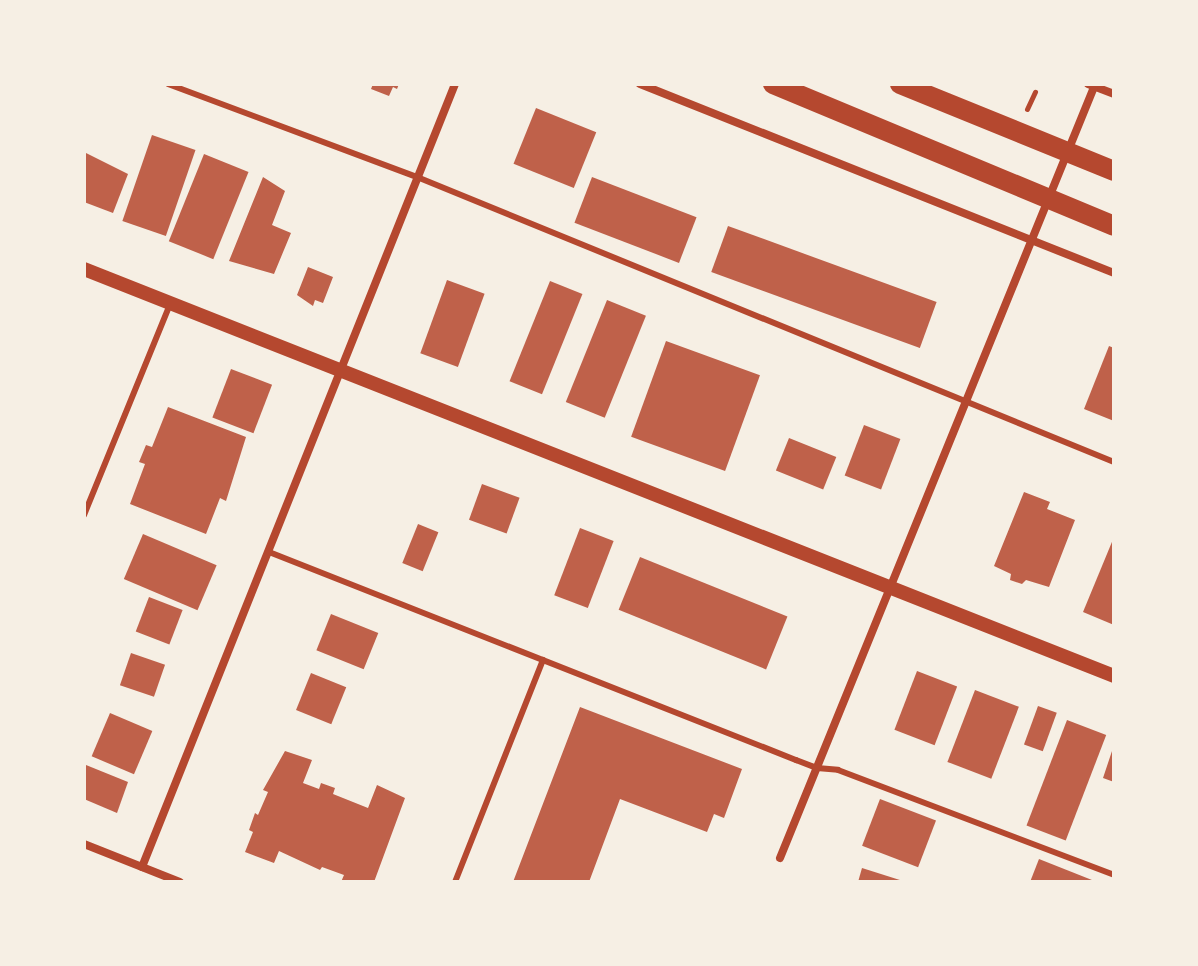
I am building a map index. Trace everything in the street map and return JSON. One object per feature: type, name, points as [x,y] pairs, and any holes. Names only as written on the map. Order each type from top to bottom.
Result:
[{"type":"main road","points":[[773,84],[1114,226]]},
{"type":"main road","points":[[900,84],[1114,171]]},
{"type":"street","points":[[142,867],[455,84]]},
{"type":"street","points":[[640,84],[1114,273]]},
{"type":"street","points":[[780,858],[1067,152],[1091,85],[1114,94]]},
{"type":"street","points":[[84,269],[1114,676]]},
{"type":"street","points":[[84,844],[180,882]]},
{"type":"lane","points":[[168,84],[417,177],[1114,462]]},
{"type":"lane","points":[[84,515],[171,303]]},
{"type":"lane","points":[[269,552],[817,768],[838,770],[1114,875]]},
{"type":"lane","points":[[455,882],[543,660]]},
{"type":"path","points":[[1027,109],[1035,92]]},
{"type":"building","points":[[373,84],[399,84],[397,89],[393,87],[389,96],[371,89]]},
{"type":"building","points":[[536,108],[596,132],[574,188],[514,164]]},
{"type":"building","points":[[152,135],[195,150],[166,236],[122,221]]},
{"type":"building","points":[[84,152],[128,174],[113,213],[84,202]]},
{"type":"building","points":[[204,154],[249,172],[213,259],[169,241]]},
{"type":"building","points":[[263,177],[285,191],[272,225],[291,233],[274,274],[229,261]]},
{"type":"building","points":[[592,177],[697,217],[679,263],[574,223]]},
{"type":"building","points":[[728,226],[937,302],[920,348],[711,272]]},
{"type":"building","points":[[308,267],[333,277],[323,303],[315,300],[313,306],[297,295]]},
{"type":"building","points":[[447,280],[485,294],[458,367],[420,353]]},
{"type":"building","points":[[550,281],[582,294],[542,394],[510,381]]},
{"type":"building","points":[[607,300],[646,316],[605,418],[566,402]]},
{"type":"building","points":[[666,341],[760,375],[725,471],[631,437]]},
{"type":"building","points":[[1109,346],[1114,348],[1114,421],[1084,409]]},
{"type":"building","points":[[231,369],[272,385],[253,433],[212,418]]},
{"type":"building","points":[[168,407],[246,437],[226,501],[220,498],[206,534],[130,504],[145,464],[139,462],[146,445],[152,447]]},
{"type":"building","points":[[864,425],[900,439],[881,489],[845,475]]},
{"type":"building","points":[[789,438],[836,457],[823,490],[776,470]]},
{"type":"building","points":[[482,484],[520,498],[507,533],[469,520]]},
{"type":"building","points":[[1024,492],[1050,502],[1047,509],[1075,520],[1049,587],[1026,580],[1022,584],[1010,580],[1011,574],[994,566]]},
{"type":"building","points":[[418,524],[438,532],[423,571],[402,563]]},
{"type":"building","points":[[580,528],[614,541],[588,608],[554,595]]},
{"type":"building","points":[[143,534],[217,565],[197,610],[124,579]]},
{"type":"building","points":[[1114,537],[1114,625],[1083,612]]},
{"type":"building","points":[[640,557],[787,617],[766,669],[619,610]]},
{"type":"building","points":[[149,597],[183,610],[169,644],[136,632]]},
{"type":"building","points":[[331,614],[378,633],[364,669],[316,650]]},
{"type":"building","points":[[131,653],[165,665],[154,697],[120,685]]},
{"type":"building","points":[[917,671],[957,686],[935,745],[894,730]]},
{"type":"building","points":[[311,673],[346,687],[331,724],[296,710]]},
{"type":"building","points":[[975,690],[1019,707],[991,779],[947,762]]},
{"type":"building","points":[[1038,706],[1057,713],[1043,751],[1024,745]]},
{"type":"building","points":[[580,707],[742,769],[724,818],[714,814],[707,832],[620,799],[589,882],[513,882]]},
{"type":"building","points":[[110,713],[152,731],[134,774],[92,756]]},
{"type":"building","points":[[1067,720],[1106,735],[1066,841],[1027,825]]},
{"type":"building","points":[[1114,748],[1114,782],[1103,778]]},
{"type":"building","points":[[285,751],[312,760],[303,783],[319,789],[321,783],[335,788],[333,794],[368,808],[377,785],[405,798],[374,882],[341,882],[344,875],[322,867],[320,870],[279,851],[274,863],[245,852],[253,832],[249,830],[255,813],[258,815],[268,792],[263,790]]},
{"type":"building","points":[[86,765],[128,782],[117,813],[84,799]]},
{"type":"building","points":[[880,799],[936,821],[918,867],[862,846]]},
{"type":"building","points":[[1039,859],[1097,882],[1030,882]]},
{"type":"building","points":[[862,868],[903,881],[903,882],[858,882]]}]
